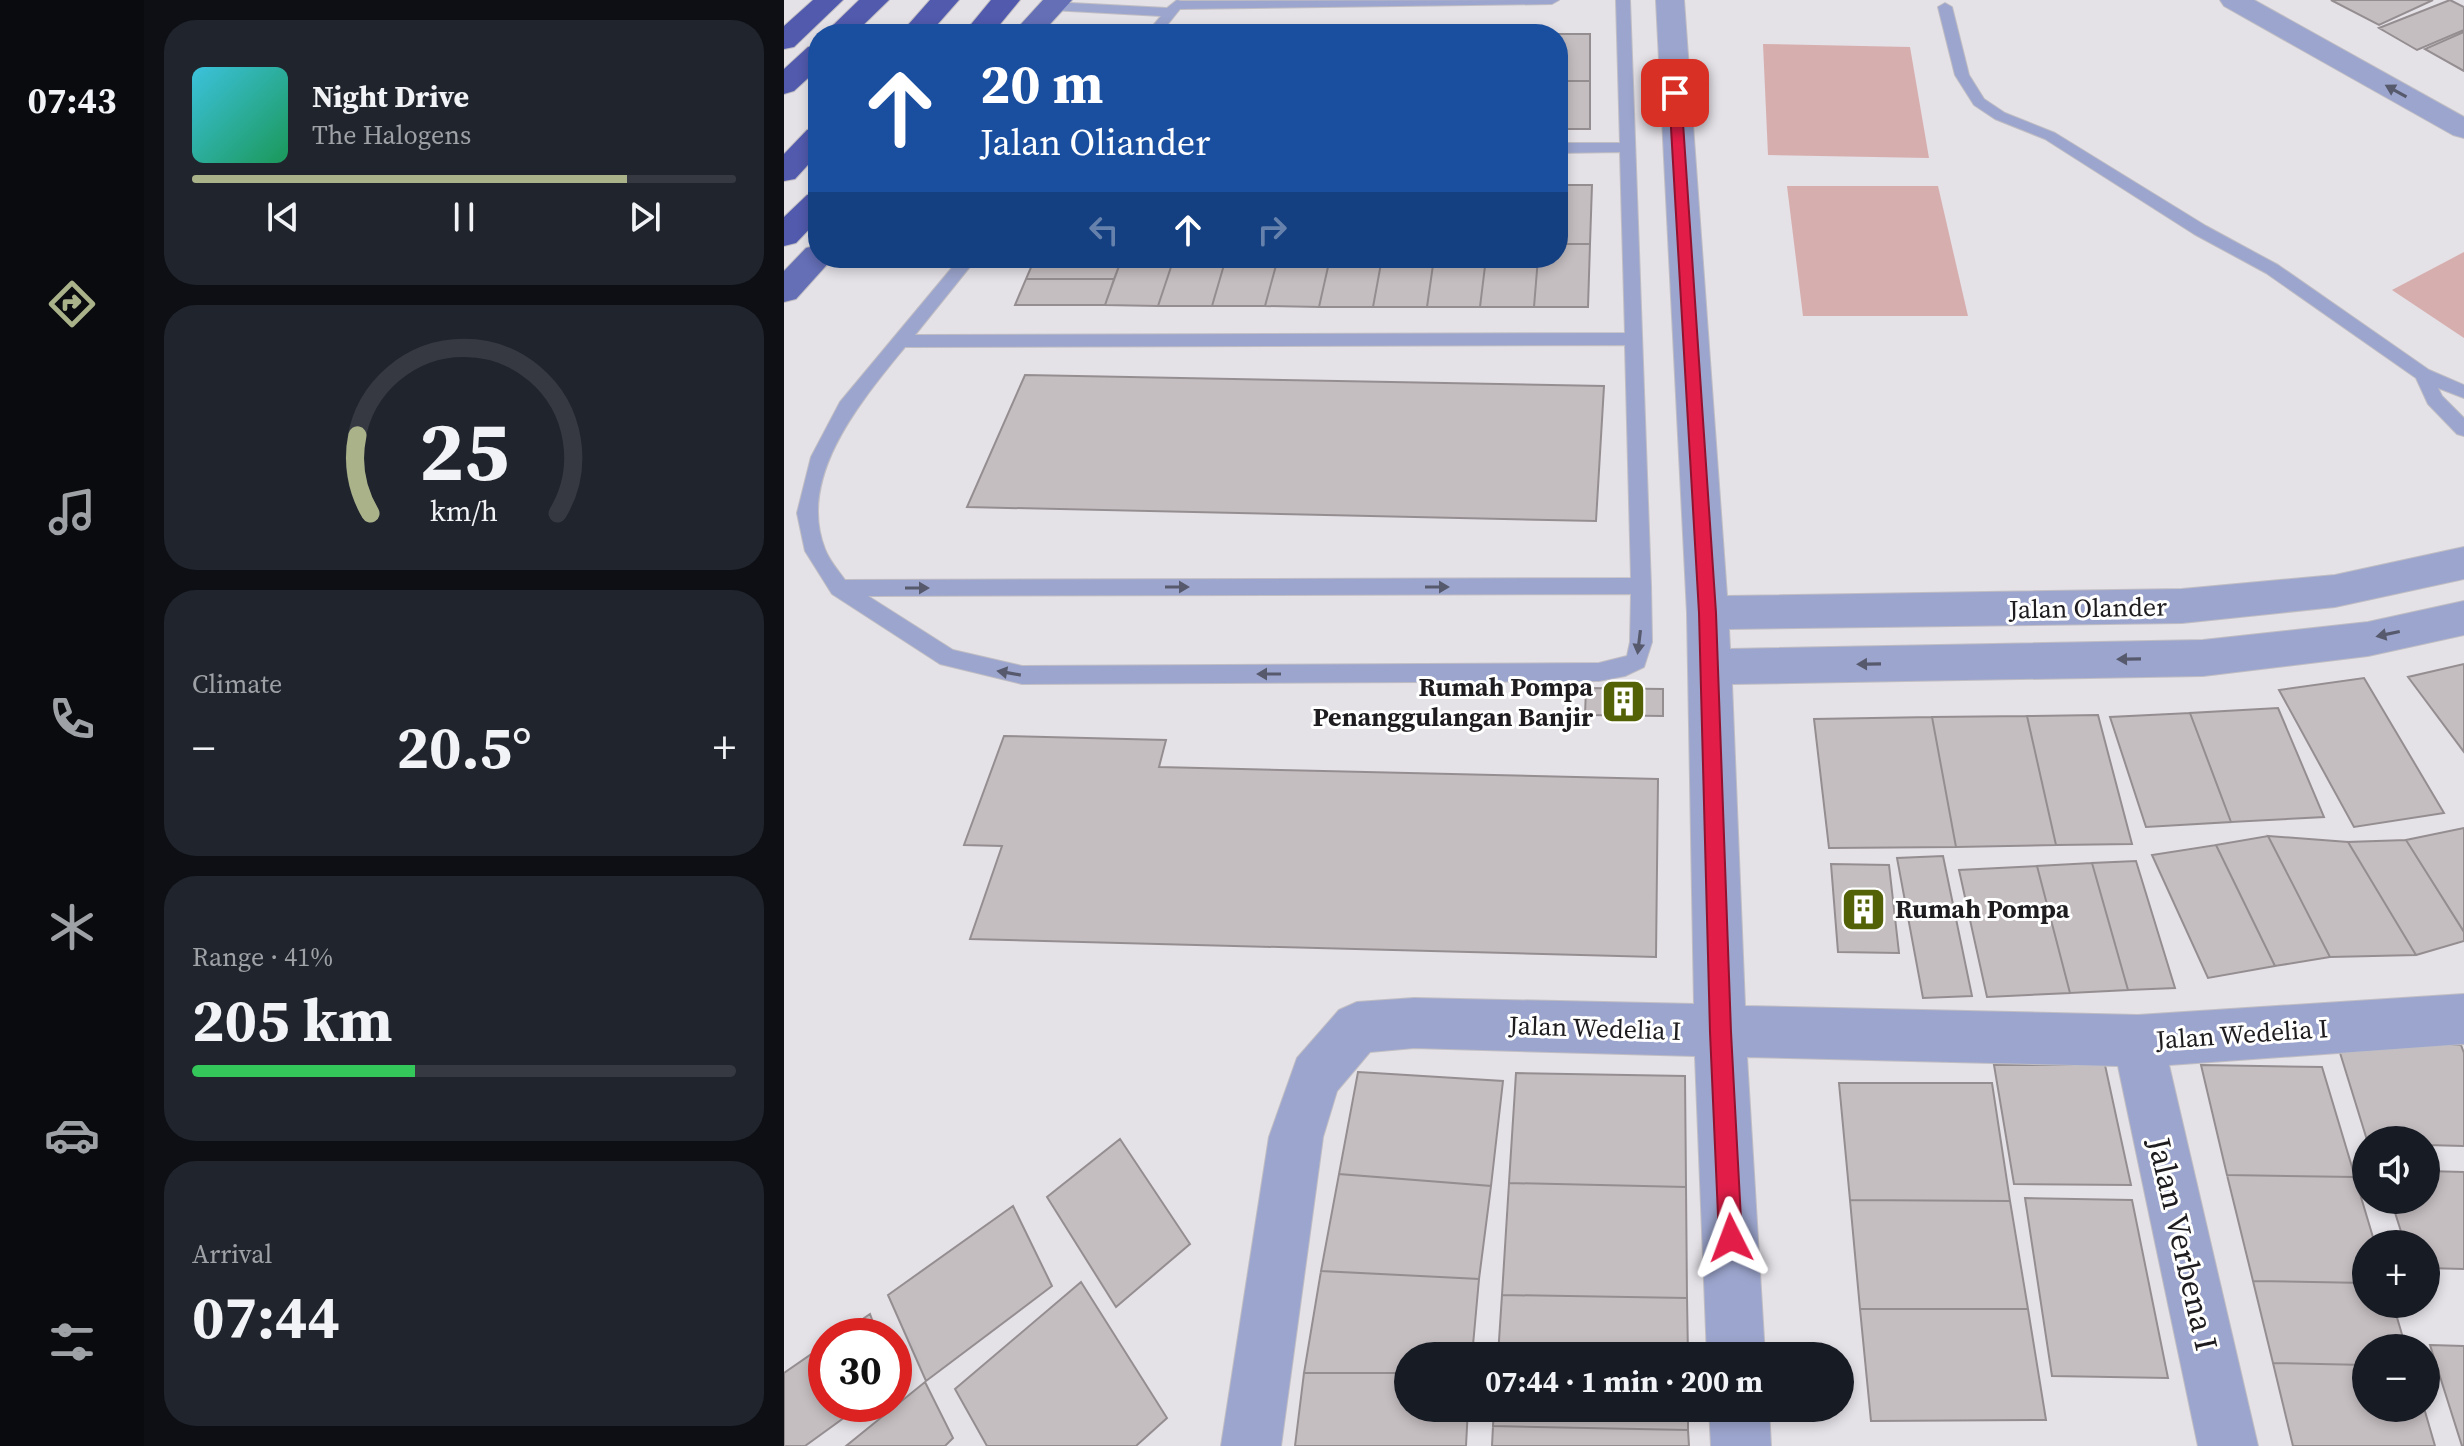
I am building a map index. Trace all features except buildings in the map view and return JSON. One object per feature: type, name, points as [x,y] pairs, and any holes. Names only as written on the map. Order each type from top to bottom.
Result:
[{"type":"highway","points":[[784,41],[829,0]]},
{"type":"highway","points":[[849,24],[875,0]]},
{"type":"highway","points":[[923,24],[945,0]]},
{"type":"highway","points":[[986,24],[1006,0]]},
{"type":"highway","points":[[784,85],[808,62]]},
{"type":"highway","points":[[784,172],[808,147]]},
{"type":"highway","points":[[784,236],[808,212]]},
{"type":"main road","points":[[1035,24],[1055,3]]},
{"type":"main road","points":[[784,291],[808,266]]},
{"type":"street","points":[[1670,0],[1708,613],[1720,1032],[1735,1342]]},
{"type":"street","points":[[2248,2],[2464,129]]},
{"type":"street","name":"Jalan Olander","points":[[1708,613],[2182,606],[2335,591],[2464,563]]},
{"type":"street","name":"Jalan Olander","points":[[1709,667],[2203,658],[2368,639],[2464,618]]},
{"type":"street","name":"Jalan Wedelia I","points":[[1251,1446],[1296,1137],[1315,1076],[1357,1028],[1414,1023],[2138,1041],[2464,1019]]},
{"type":"street","name":"Jalan Verbena I","points":[[2138,1041],[2228,1446]]},
{"type":"street","points":[[1740,1422],[1741,1446]]},
{"type":"lane","points":[[1155,0],[1176,4]]},
{"type":"lane","points":[[1055,3],[1552,0]]},
{"type":"lane","points":[[961,268],[846,407],[820,457],[807,513],[815,551],[839,588],[948,658],[981,668],[1037,675],[1599,672],[1625,667],[1636,661],[1641,642],[1641,586],[1623,0]]},
{"type":"lane","points":[[1161,24],[1176,4]]},
{"type":"lane","points":[[1945,7],[1962,75],[1979,102],[2000,116],[2050,136],[2200,230],[2272,269],[2423,374],[2464,392]]},
{"type":"lane","points":[[1568,148],[1627,147]]},
{"type":"lane","points":[[901,341],[1634,339]]},
{"type":"lane","points":[[2423,374],[2434,399],[2464,429]]},
{"type":"lane","points":[[839,588],[1641,586]]},
{"type":"shaded area","points":[[1763,44],[1910,47],[1929,158],[1768,155]]},
{"type":"shaded area","points":[[1787,186],[1938,186],[1968,316],[1803,316]]},
{"type":"shaded area","points":[[2464,252],[2464,338],[2392,290]]},
{"type":"place","name":"Rumah Pompa Penanggulangan Banjir","points":[[1624,702]]},
{"type":"place","name":"Rumah Pompa","points":[[1864,909]]},
{"type":"route","points":[[1675,93],[1708,613],[1720,1032],[1731,1238]]}]
